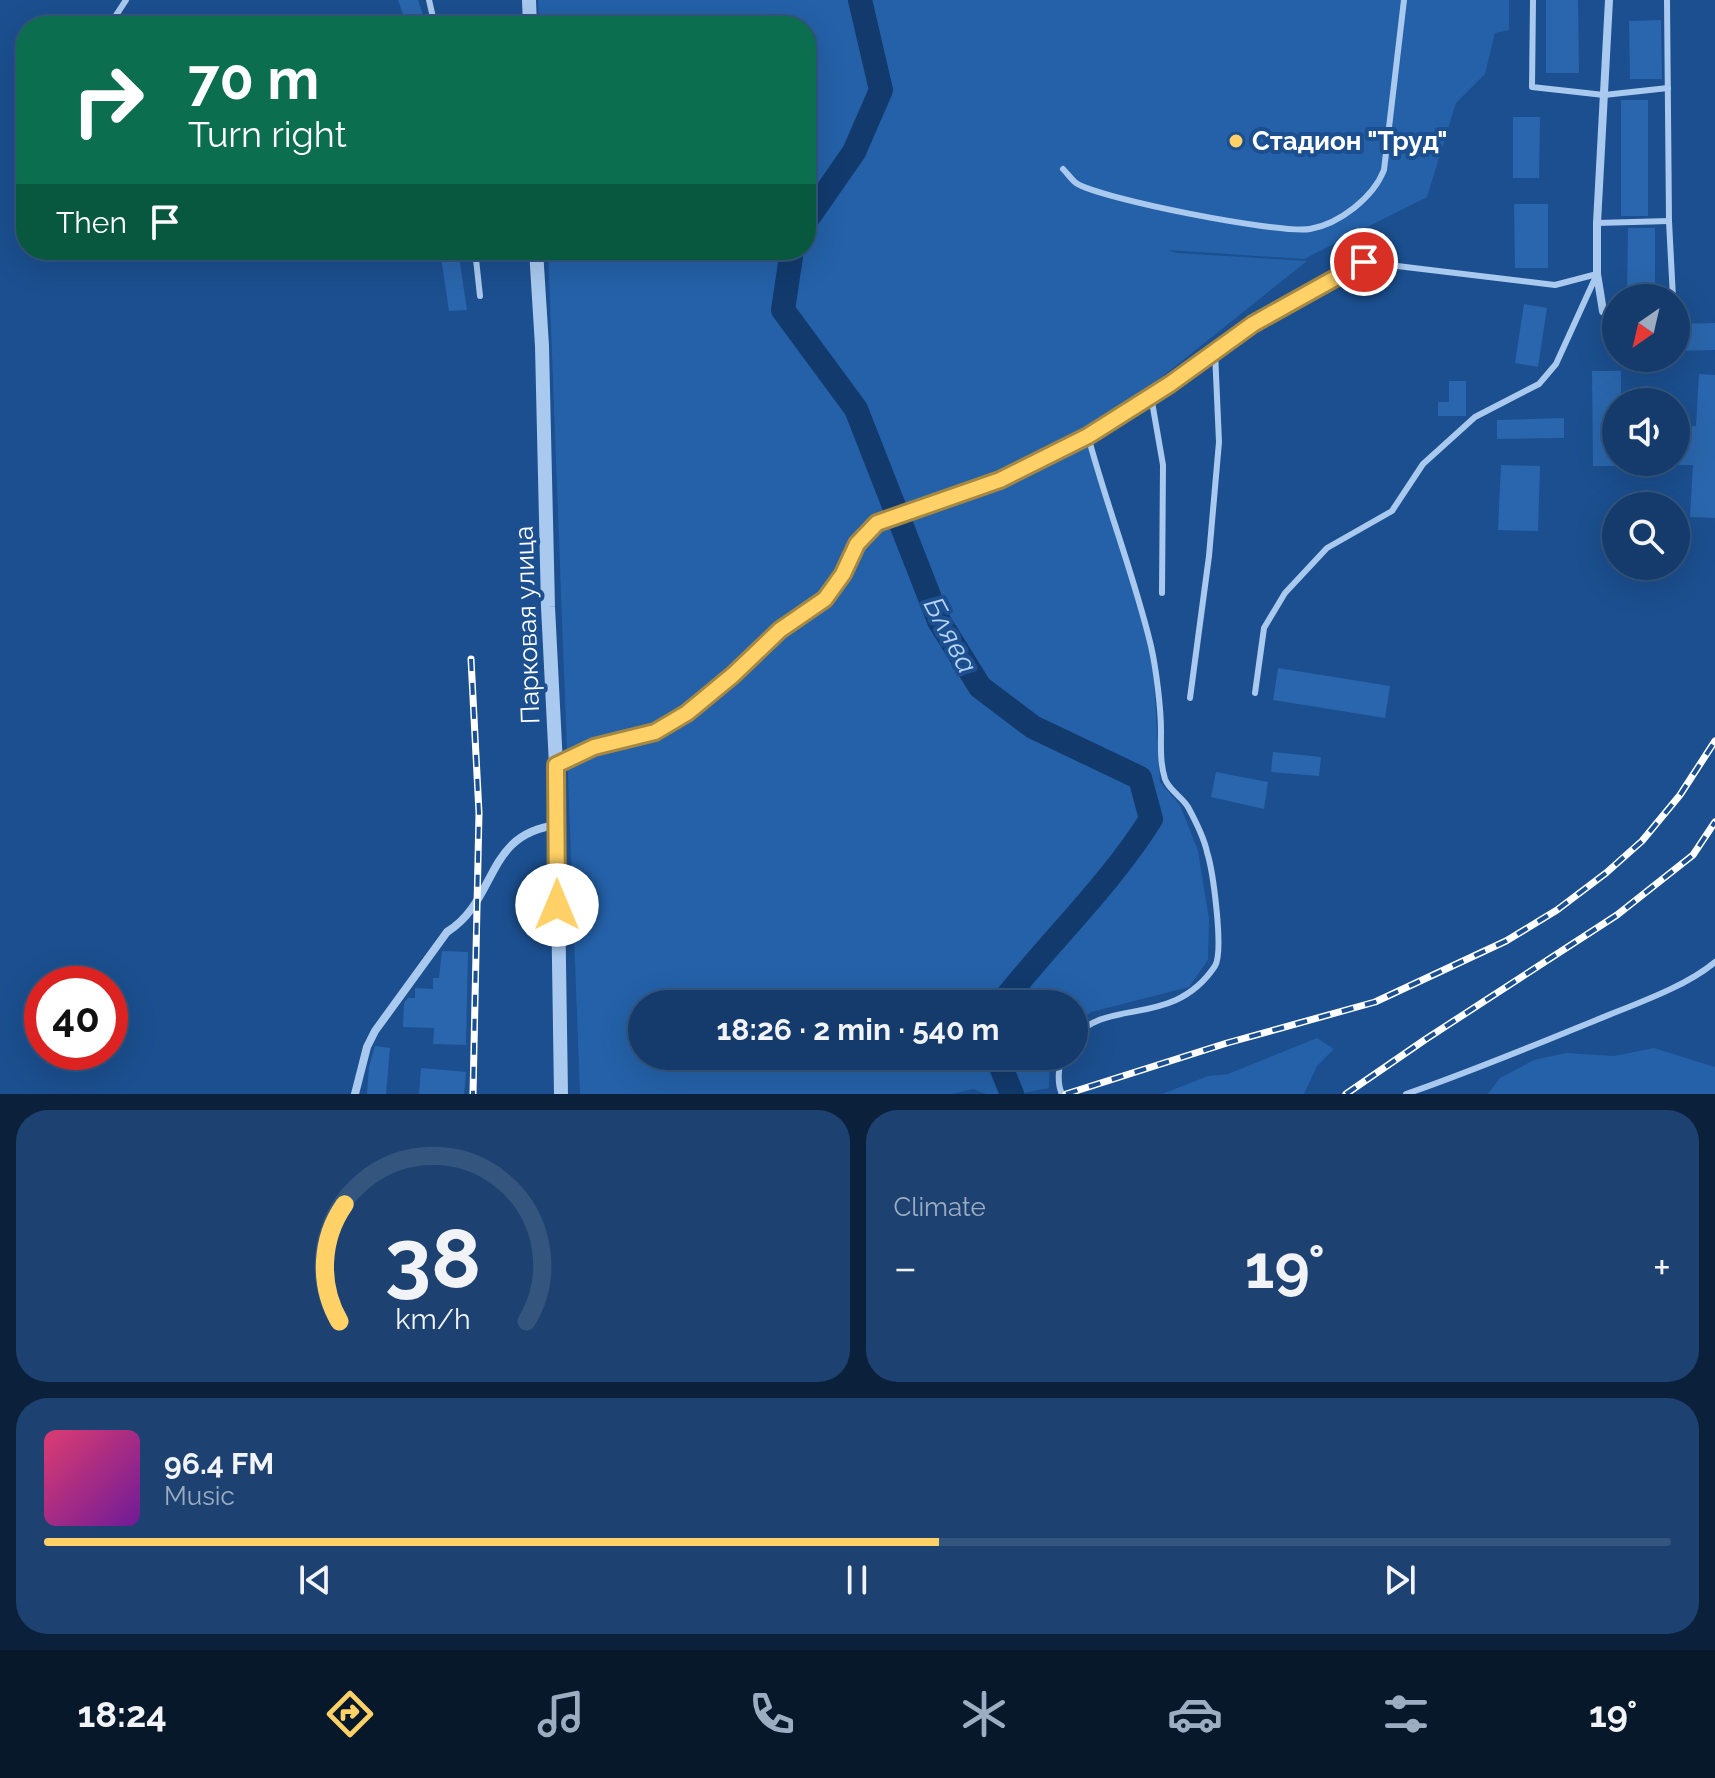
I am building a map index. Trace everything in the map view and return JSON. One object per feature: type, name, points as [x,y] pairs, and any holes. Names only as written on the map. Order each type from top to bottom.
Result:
[{"type":"street","points":[[1602,305],[1597,274],[1597,223],[1609,0]]},
{"type":"street","name":"Парковая улица","points":[[537,260],[556,765],[556,932],[561,1094]]},
{"type":"street","points":[[355,1094],[367,1047],[375,1031],[447,932],[462,923],[478,901],[497,863],[513,841],[537,827],[557,825]]},
{"type":"lane","points":[[1063,169],[1076,183],[1104,193],[1220,219],[1309,229],[1333,221],[1378,186],[1384,170],[1404,0]]},
{"type":"lane","points":[[1533,0],[1532,87],[1604,95],[1668,88]]},
{"type":"lane","points":[[1667,0],[1672,284]]},
{"type":"lane","points":[[1597,223],[1669,221]]},
{"type":"lane","points":[[476,260],[480,296]]},
{"type":"lane","points":[[556,765],[594,747],[655,732],[687,713],[780,630],[825,599],[843,574],[857,544],[877,523],[1000,480],[1088,436],[1253,324],[1364,262],[1555,285],[1597,274]]},
{"type":"lane","points":[[1255,693],[1264,628],[1285,593],[1327,548],[1392,511],[1423,464],[1475,417],[1539,384],[1556,364],[1597,274]]},
{"type":"lane","points":[[1190,698],[1209,556],[1219,442],[1215,352]]},
{"type":"lane","points":[[1151,396],[1163,465],[1162,593]]},
{"type":"lane","points":[[1088,436],[1152,648],[1161,728],[1160,755],[1166,782],[1187,804],[1207,851],[1218,919],[1217,962],[1200,985],[1181,999],[1150,1010],[1097,1020],[1088,1027]]},
{"type":"lane","points":[[1406,1094],[1477,1070],[1639,1003],[1705,971],[1715,962]]},
{"type":"lane","points":[[1059,1070],[1059,1090],[1062,1094]]},
{"type":"shaded area","points":[[538,0],[1509,0],[1509,30],[1495,33],[1485,74],[1456,103],[1427,197],[1304,259],[1167,250],[1307,261],[1088,436],[1152,648],[1160,782],[1180,805],[1198,851],[1209,919],[1208,960],[1189,987],[1088,1014],[1088,990],[628,990],[628,1070],[1050,1070],[1049,1088],[1018,1094],[986,1094],[973,1089],[953,1094],[580,1094],[548,260],[816,260],[816,16],[539,16]]},
{"type":"shaded area","points":[[1317,1038],[1334,1049],[1317,1066],[1304,1094],[1162,1094],[1208,1076],[1228,1074]]},
{"type":"shaded area","points":[[1654,1048],[1715,1067],[1715,1094],[1488,1094],[1500,1078],[1534,1060],[1566,1053],[1614,1056]]},
{"type":"building","points":[[398,0],[418,0],[424,16],[404,16]]},
{"type":"building","points":[[1546,0],[1578,0],[1579,73],[1546,73]]},
{"type":"building","points":[[1661,20],[1662,79],[1630,79],[1629,21]]},
{"type":"building","points":[[1621,100],[1648,100],[1648,216],[1621,216]]},
{"type":"building","points":[[1513,117],[1540,117],[1539,178],[1513,178]]},
{"type":"building","points":[[1514,204],[1548,204],[1548,268],[1515,268]]},
{"type":"building","points":[[1628,228],[1655,228],[1655,284],[1627,284]]},
{"type":"building","points":[[441,260],[460,260],[467,310],[449,311]]},
{"type":"building","points":[[1524,304],[1547,308],[1538,367],[1515,363]]},
{"type":"building","points":[[1715,323],[1715,350],[1690,351],[1690,324]]},
{"type":"building","points":[[1592,371],[1621,372],[1621,388],[1602,388],[1602,466],[1593,466]]},
{"type":"building","points":[[1699,374],[1715,375],[1715,518],[1690,517],[1693,465],[1690,465],[1690,426],[1696,426]]},
{"type":"building","points":[[1449,381],[1466,381],[1466,416],[1438,416],[1438,402],[1449,402]]},
{"type":"building","points":[[1564,418],[1564,438],[1497,439],[1497,420]]},
{"type":"building","points":[[1501,465],[1540,466],[1538,531],[1498,530]]},
{"type":"building","points":[[1278,668],[1390,686],[1385,718],[1273,700]]},
{"type":"building","points":[[1273,752],[1321,757],[1319,776],[1271,772]]},
{"type":"building","points":[[1216,772],[1268,782],[1264,809],[1211,797]]},
{"type":"building","points":[[442,951],[468,952],[466,1045],[433,1044],[434,1028],[403,1027],[404,1003],[408,998],[415,998],[415,988],[433,989],[433,978],[439,978]]},
{"type":"building","points":[[375,1046],[390,1048],[386,1094],[367,1094],[369,1067]]},
{"type":"building","points":[[421,1068],[466,1072],[464,1094],[419,1094]]},
{"type":"waterway","name":"Блява","points":[[816,207],[854,152],[881,90],[860,0]]},
{"type":"waterway","name":"Блява","points":[[790,260],[783,310],[856,409],[939,621],[980,687],[1033,727],[1140,778],[1151,819],[1117,867],[1013,990]]},
{"type":"waterway","name":"Блява","points":[[1002,1070],[1012,1094]]},
{"type":"railway","points":[[471,659],[479,813],[473,1094]]},
{"type":"railway","points":[[1066,1094],[1227,1043],[1375,1002],[1506,941],[1557,910],[1642,841],[1680,795],[1715,741]]},
{"type":"railway","points":[[1346,1094],[1617,915],[1693,855],[1715,822]]},
{"type":"place","name":"Стадион \"Труд\"","points":[[1236,141]]},
{"type":"route","points":[[557,905],[556,765],[594,747],[655,732],[687,713],[780,630],[825,599],[843,574],[857,544],[877,523],[1000,480],[1088,436],[1170,384],[1253,324],[1364,262]]}]
